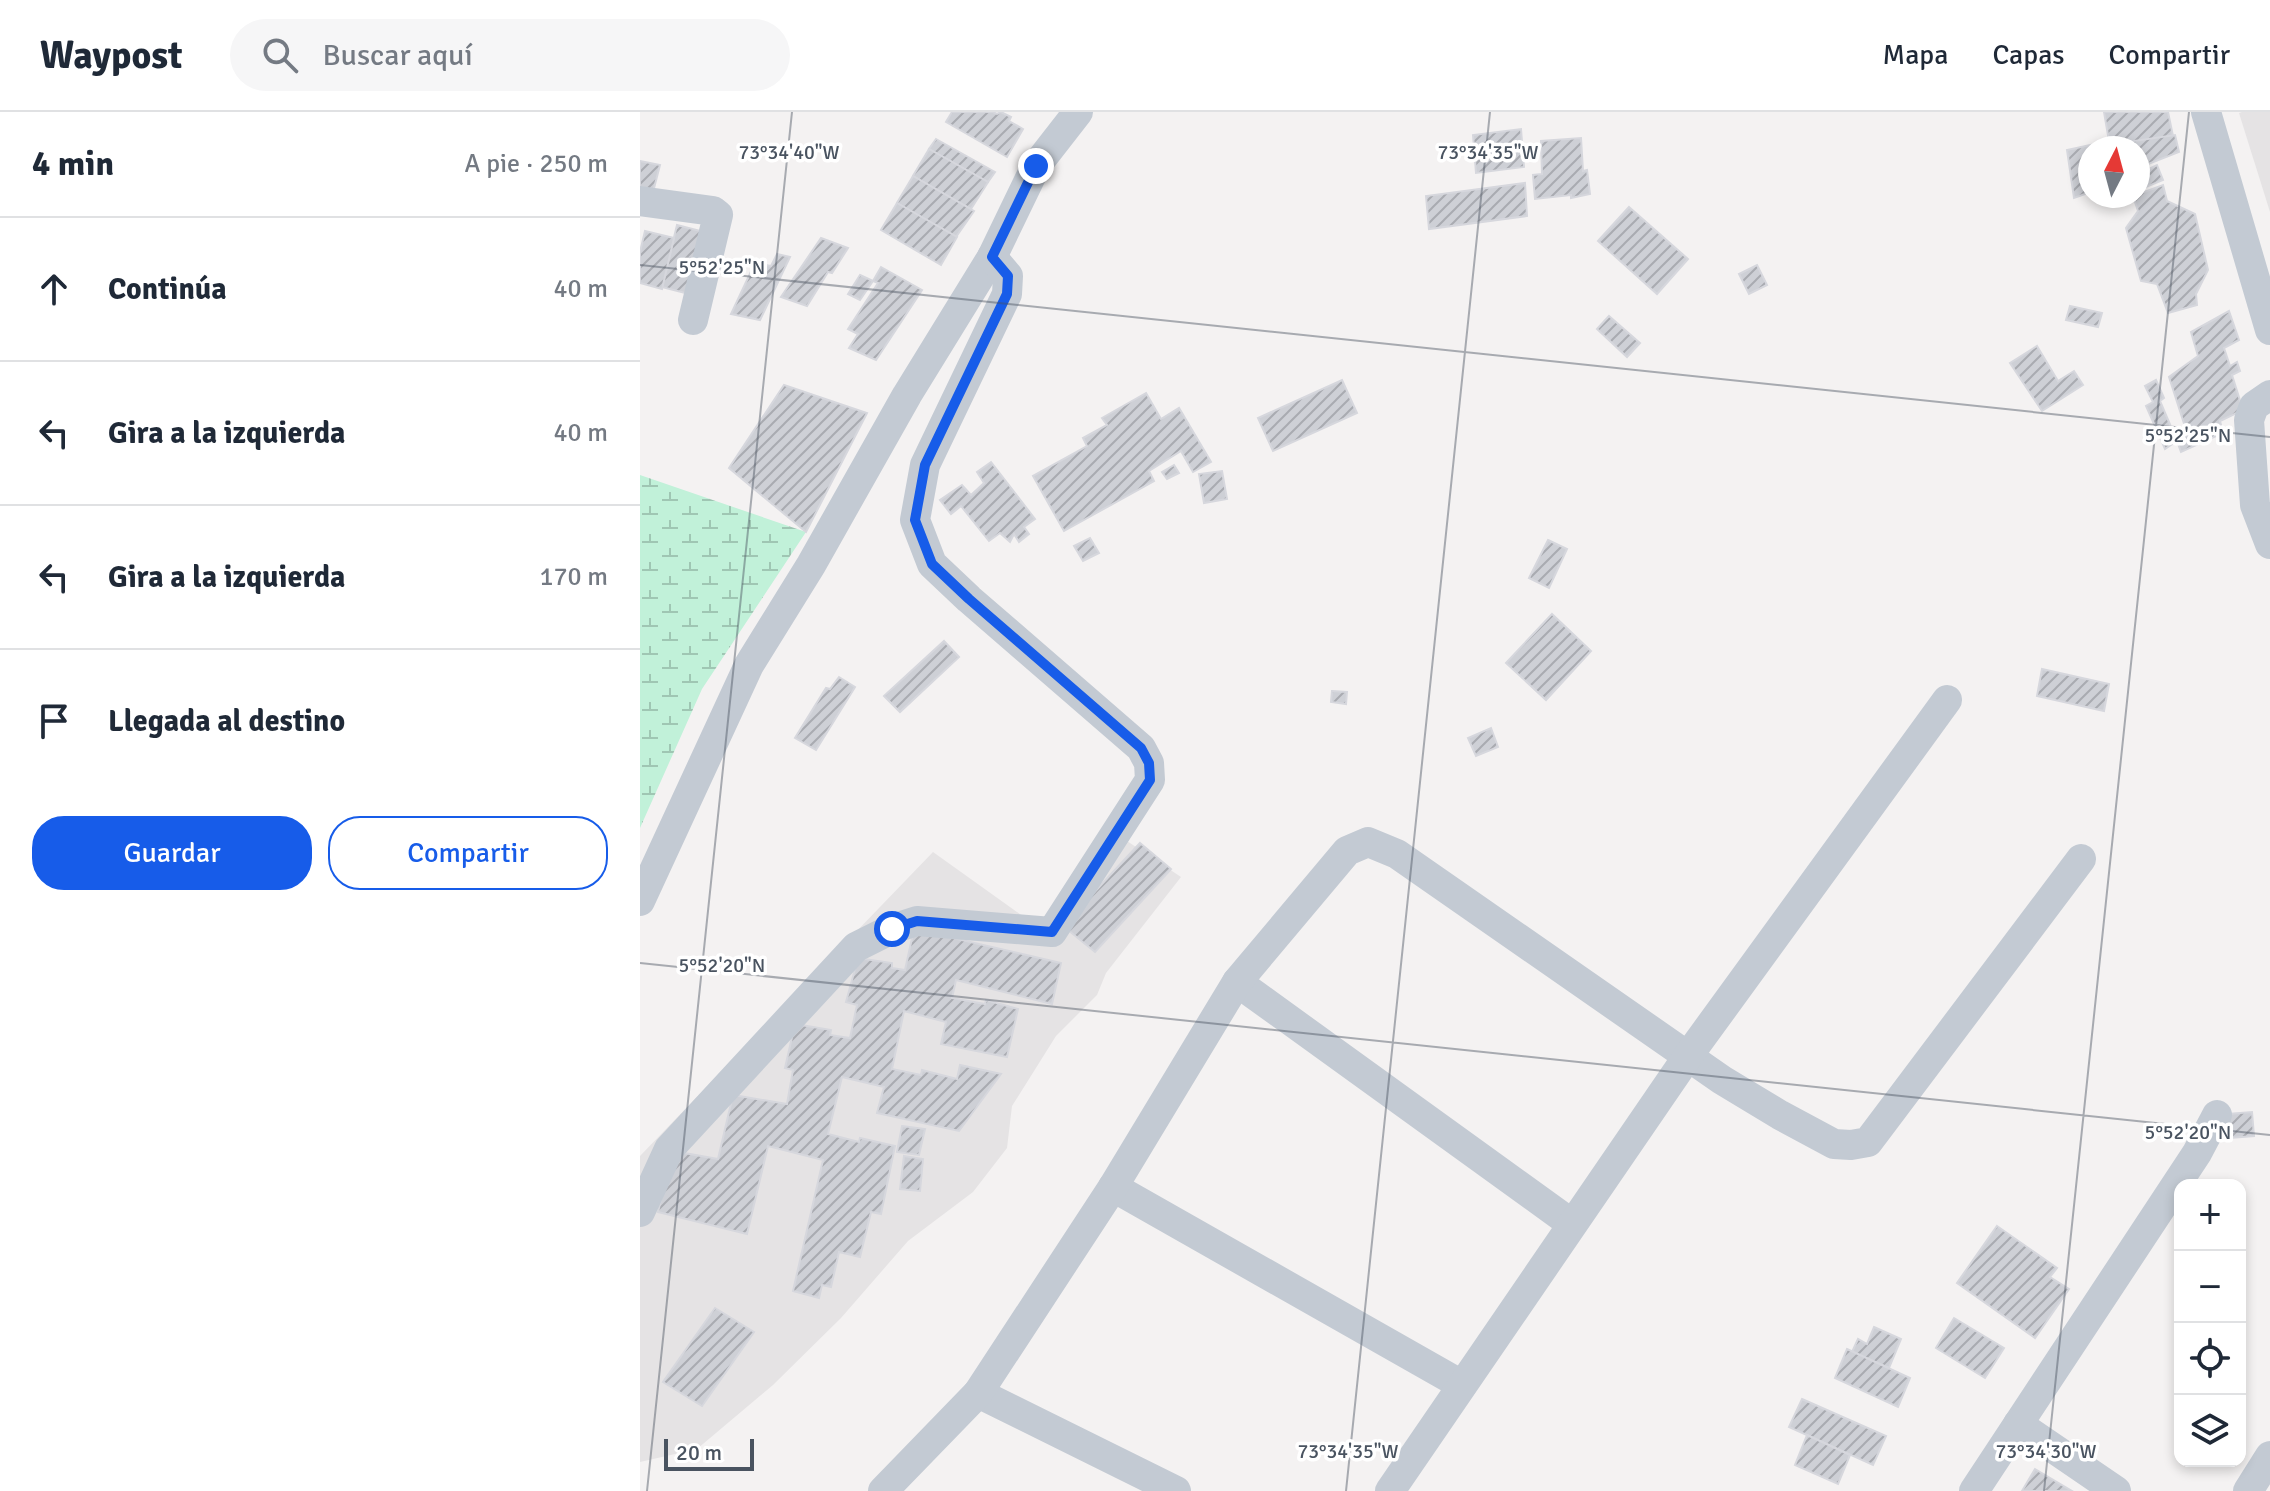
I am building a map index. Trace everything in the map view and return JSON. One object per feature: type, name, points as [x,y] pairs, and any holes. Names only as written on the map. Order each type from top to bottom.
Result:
[{"type":"street","points":[[640,901],[749,665],[811,565],[907,395],[992,257],[1036,166],[1078,112]]},
{"type":"street","points":[[2206,112],[2270,330]]},
{"type":"street","points":[[640,201],[713,211],[718,215],[693,320]]},
{"type":"street","points":[[640,1212],[669,1149],[856,947],[892,929],[917,921],[1052,932],[1150,780],[1149,763],[1141,748],[932,564],[915,520],[925,465],[1007,294],[1008,276],[992,257]]},
{"type":"street","points":[[2270,395],[2254,406],[2249,420],[2255,505],[2270,544]]},
{"type":"street","points":[[1390,1491],[1688,1056],[1947,700]]},
{"type":"street","points":[[883,1491],[978,1393],[1113,1187],[1237,982],[1347,851],[1368,842],[1397,854],[1688,1056],[1780,1115],[1834,1144],[1851,1145],[1868,1142],[2081,859]]},
{"type":"street","points":[[1237,982],[1572,1224]]},
{"type":"street","points":[[1974,1491],[2197,1153],[2217,1115]]},
{"type":"street","points":[[1113,1187],[1462,1385]]},
{"type":"street","points":[[978,1393],[1176,1491]]},
{"type":"street","points":[[2018,1424],[2116,1491]]},
{"type":"street","points":[[2248,1491],[2270,1456]]},
{"type":"shaded area","points":[[2270,112],[2270,212],[2239,113]]},
{"type":"shaded area","points":[[1121,837],[1181,877],[1106,973],[1097,995],[1056,1036],[1012,1106],[1007,1148],[973,1192],[908,1241],[841,1318],[773,1385],[697,1449],[640,1462],[640,1156],[933,852],[1038,927]]},
{"type":"green space","points":[[640,475],[806,532],[702,689],[640,828]]},
{"type":"building","points":[[952,112],[1001,112],[1023,129],[1007,157],[946,122]]},
{"type":"building","points":[[2104,112],[2168,112],[2173,136],[2150,140],[2150,136],[2108,136]]},
{"type":"building","points":[[1521,129],[1524,167],[1476,173],[1473,135]]},
{"type":"building","points":[[2175,135],[2179,152],[2150,163],[2150,139]]},
{"type":"building","points":[[1581,138],[1583,171],[1587,170],[1590,194],[1535,199],[1533,175],[1542,174],[1541,141]]},
{"type":"building","points":[[936,139],[995,172],[988,182],[929,149]]},
{"type":"building","points":[[2078,148],[2078,197],[2074,198],[2067,150]]},
{"type":"building","points":[[929,149],[988,182],[971,209],[913,176]]},
{"type":"building","points":[[640,161],[660,165],[653,192],[640,190]]},
{"type":"building","points":[[2157,165],[2163,180],[2150,185],[2150,168]]},
{"type":"building","points":[[913,176],[974,211],[956,237],[897,203]]},
{"type":"building","points":[[1525,183],[1527,216],[1429,229],[1426,196]]},
{"type":"building","points":[[2163,185],[2167,201],[2195,214],[2208,270],[2196,294],[2197,305],[2168,313],[2157,284],[2141,281],[2126,228],[2137,208],[2150,208],[2150,190]]},
{"type":"building","points":[[897,203],[957,237],[941,265],[881,230]]},
{"type":"building","points":[[1629,207],[1688,259],[1657,294],[1598,241]]},
{"type":"building","points":[[677,225],[708,233],[693,295],[662,287]]},
{"type":"building","points":[[645,231],[674,238],[662,289],[640,283],[640,252]]},
{"type":"building","points":[[821,238],[848,248],[832,273],[828,272],[807,306],[781,297]]},
{"type":"building","points":[[777,254],[790,257],[760,320],[731,314],[755,263],[771,266]]},
{"type":"building","points":[[1757,265],[1767,285],[1749,294],[1739,274]]},
{"type":"building","points":[[881,267],[922,290],[876,360],[849,348],[858,334],[848,329],[878,283],[873,281]]},
{"type":"building","points":[[860,275],[873,281],[860,300],[848,294]]},
{"type":"building","points":[[2070,306],[2102,313],[2098,327],[2066,320]]},
{"type":"building","points":[[2229,311],[2239,340],[2224,348],[2230,366],[2237,362],[2240,371],[2232,375],[2243,410],[2220,421],[2223,433],[2181,452],[2177,441],[2188,436],[2169,377],[2198,356],[2191,332]]},
{"type":"building","points":[[1609,316],[1640,343],[1627,357],[1597,329]]},
{"type":"building","points":[[2037,346],[2058,381],[2074,371],[2083,385],[2042,411],[2010,363]]},
{"type":"building","points":[[1342,380],[1357,413],[1273,451],[1258,418]]},
{"type":"building","points":[[2156,380],[2164,398],[2160,401],[2177,441],[2165,449],[2146,406],[2153,402],[2145,386]]},
{"type":"building","points":[[784,385],[867,413],[806,532],[729,468]]},
{"type":"building","points":[[1146,393],[1161,419],[1179,408],[1211,462],[1193,472],[1181,451],[1149,471],[1154,481],[1064,531],[1033,476],[1087,446],[1083,438],[1107,425],[1102,418]]},
{"type":"building","points":[[991,462],[1035,519],[1024,527],[1029,534],[1019,542],[1014,534],[1010,542],[1000,533],[989,541],[961,506],[951,514],[940,500],[962,485],[971,495],[984,483],[977,472]]},
{"type":"building","points":[[1174,465],[1179,473],[1167,479],[1162,472]]},
{"type":"building","points":[[1222,471],[1227,499],[1204,503],[1199,474]]},
{"type":"building","points":[[1090,538],[1099,553],[1083,561],[1074,546]]},
{"type":"building","points":[[1548,540],[1567,549],[1549,588],[1529,578]]},
{"type":"building","points":[[1552,614],[1591,651],[1546,700],[1506,663]]},
{"type":"building","points":[[944,641],[959,657],[900,712],[884,696]]},
{"type":"building","points":[[2042,669],[2109,684],[2104,711],[2037,696]]},
{"type":"building","points":[[839,677],[855,687],[816,750],[795,738],[826,688],[830,689]]},
{"type":"building","points":[[1332,691],[1347,692],[1346,704],[1331,702]]},
{"type":"building","points":[[1491,728],[1498,747],[1476,756],[1468,738]]},
{"type":"building","points":[[1140,843],[1171,869],[1095,952],[1063,926]]},
{"type":"building","points":[[914,929],[1061,963],[1052,1004],[956,980],[952,998],[985,1004],[986,1000],[1018,1009],[1007,1057],[941,1044],[946,1022],[904,1011],[892,1069],[921,1075],[922,1070],[957,1079],[960,1065],[1001,1074],[959,1131],[877,1113],[884,1087],[842,1077],[828,1134],[859,1142],[860,1138],[895,1146],[881,1214],[871,1212],[860,1257],[839,1252],[831,1287],[822,1285],[819,1298],[793,1291],[823,1160],[768,1146],[747,1234],[658,1212],[673,1151],[718,1159],[733,1095],[787,1104],[793,1070],[785,1068],[795,1024],[831,1030],[830,1035],[850,1038],[857,1005],[846,1002],[858,958],[892,963],[892,968],[905,970]]},
{"type":"building","points":[[2252,1112],[2254,1136],[2230,1138],[2228,1114]]},
{"type":"building","points":[[902,1126],[925,1129],[919,1155],[897,1152]]},
{"type":"building","points":[[904,1156],[923,1159],[920,1191],[900,1189]]},
{"type":"building","points":[[1997,1226],[2057,1268],[2050,1277],[2069,1289],[2035,1338],[1957,1283]]},
{"type":"building","points":[[715,1308],[754,1332],[702,1406],[663,1382]]},
{"type":"building","points":[[1954,1318],[2004,1348],[1985,1378],[1936,1348]]},
{"type":"building","points":[[1874,1327],[1901,1339],[1889,1368],[1852,1352],[1858,1339],[1867,1344]]},
{"type":"building","points":[[1847,1349],[1910,1378],[1898,1407],[1835,1378]]},
{"type":"building","points":[[1802,1399],[1886,1436],[1873,1465],[1789,1427]]},
{"type":"building","points":[[1807,1435],[1850,1455],[1838,1484],[1795,1465]]},
{"type":"building","points":[[2035,1469],[2072,1491],[2022,1491]]},
{"type":"route","points":[[892,929],[917,921],[1052,932],[1150,780],[1149,763],[1141,748],[932,564],[915,520],[925,465],[1007,294],[1008,276],[992,257],[1036,166]]}]
